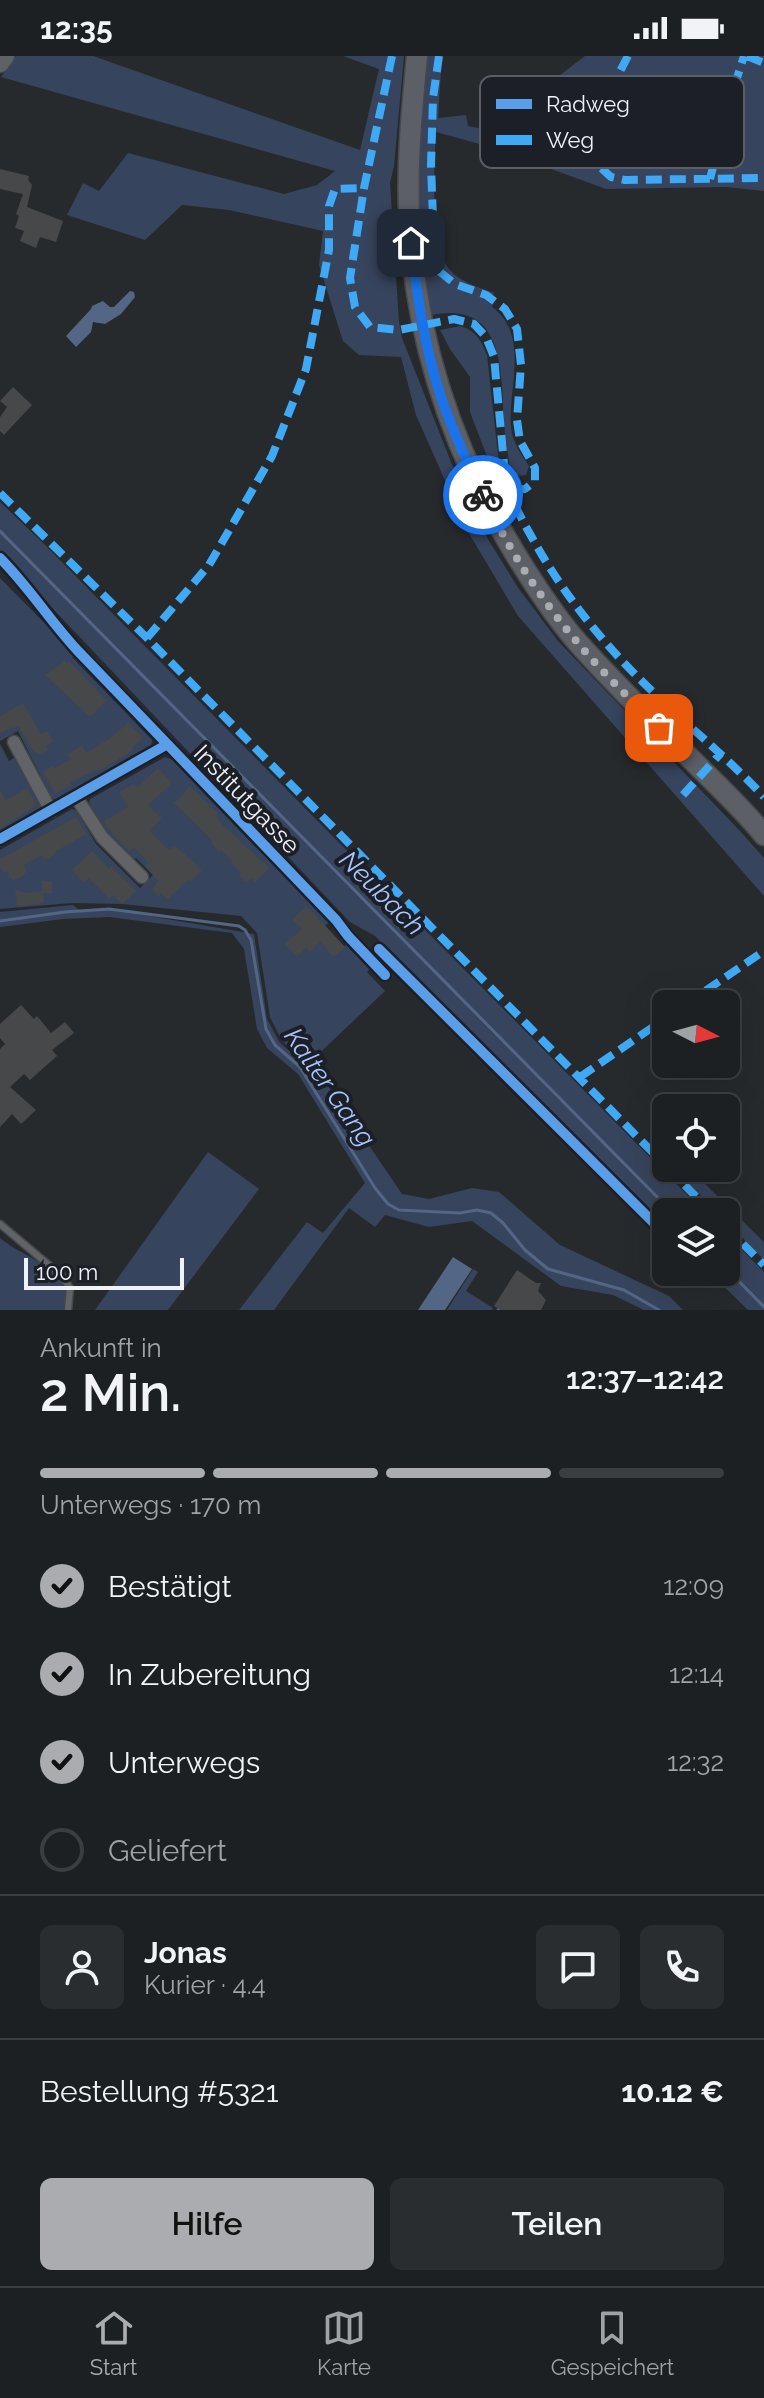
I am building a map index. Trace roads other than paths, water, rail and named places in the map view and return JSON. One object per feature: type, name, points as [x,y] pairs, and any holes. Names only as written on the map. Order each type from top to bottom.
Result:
[{"type":"main road","points":[[417,56],[410,126],[409,193],[417,294],[440,394],[466,461],[494,520],[534,585],[577,642],[764,835]]},
{"type":"street","points":[[0,63],[5,56]]},
{"type":"street","name":"Institutgasse","points":[[78,651],[385,975]]},
{"type":"street","points":[[14,742],[51,811]]},
{"type":"street","points":[[0,839],[166,745]]},
{"type":"street","points":[[76,797],[102,837],[142,877]]},
{"type":"lane","points":[[0,1224],[62,1276],[70,1288],[68,1310]]},
{"type":"waterway","name":"Neubach","points":[[0,531],[658,1198]]},
{"type":"waterway","name":"Kalter Gang","points":[[0,921],[109,909],[239,926],[251,940],[266,1029],[275,1045],[300,1067],[388,1204],[399,1210],[460,1213],[477,1210],[491,1213],[525,1250],[548,1269],[624,1290],[659,1310]]},
{"type":"waterway","name":"Neubach","points":[[740,1282],[764,1307]]}]
